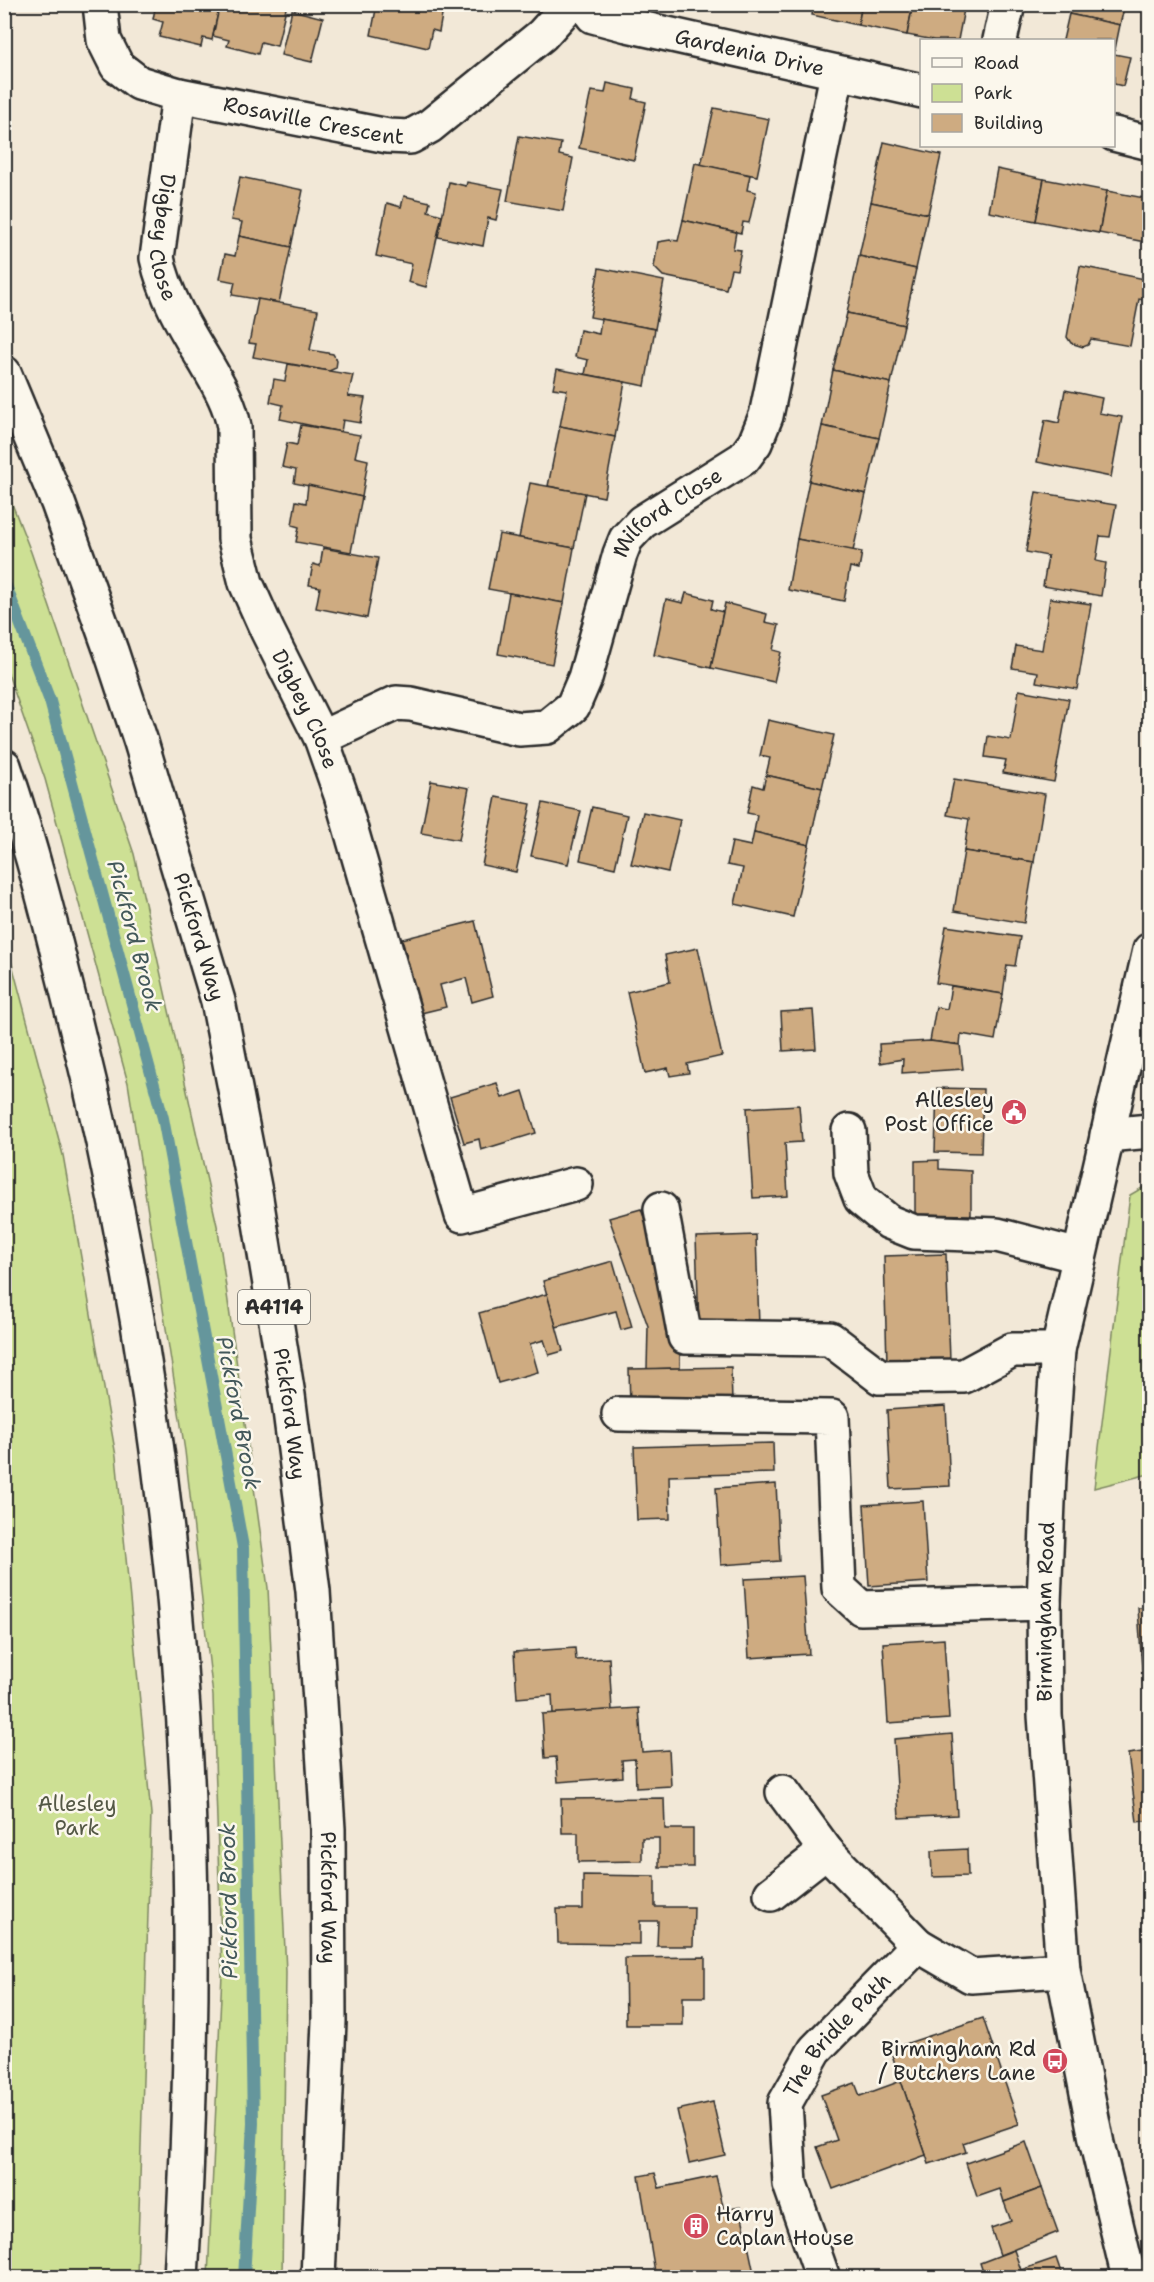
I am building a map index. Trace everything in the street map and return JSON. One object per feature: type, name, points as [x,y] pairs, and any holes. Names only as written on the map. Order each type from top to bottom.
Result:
[{"type":"main road","name":"Rosaville Crescent","points":[[100,4],[104,40],[117,66],[138,83],[179,95],[388,136],[410,137],[430,126],[543,35],[570,4]]},
{"type":"main road","name":"Gardenia Drive","points":[[584,4],[593,16],[920,92]]},
{"type":"main road","points":[[1000,39],[1008,4]]},
{"type":"main road","name":"Milford Close","points":[[321,738],[396,703],[411,704],[519,729],[547,727],[573,706],[585,678],[626,539],[642,522],[744,459],[755,443],[766,416],[837,74]]},
{"type":"main road","name":"Digbey Close","points":[[179,95],[157,258],[160,275],[179,317],[231,409],[234,427],[235,539],[246,583],[321,738],[341,795],[462,1215],[576,1184]]},
{"type":"main road","points":[[1115,134],[1149,143]]},
{"type":"main road","name":"Pickford Way","points":[[4,373],[62,513],[141,742],[218,1001],[255,1192],[288,1395],[313,1591],[328,1829],[329,2021],[318,2277]]},
{"type":"main road","points":[[4,766],[55,940],[97,1109],[127,1263],[150,1399],[172,1576],[184,1712],[189,1862],[190,2013],[186,2189],[181,2277]]},
{"type":"main road","name":"Birmingham Road","points":[[1129,2277],[1097,2144],[1063,1970],[1044,1715],[1044,1603],[1049,1476],[1058,1350],[1149,950]]},
{"type":"main road","points":[[849,1131],[851,1173],[861,1199],[889,1222],[914,1232],[997,1235],[1079,1256]]},
{"type":"main road","points":[[1107,1135],[1149,1131]]},
{"type":"main road","points":[[661,1209],[685,1337],[830,1338],[880,1377],[964,1376],[1012,1350],[1058,1350]]},
{"type":"main road","points":[[619,1414],[832,1417],[839,1588],[861,1608],[1044,1603]]},
{"type":"main road","points":[[783,1792],[826,1851],[918,1945],[971,1976],[1063,1970]]},
{"type":"main road","points":[[771,1894],[826,1851]]},
{"type":"main road","name":"The Bridle Path","points":[[823,2277],[790,2184],[785,2103],[815,2050],[918,1945]]},
{"type":"green space","points":[[5,486],[31,552],[134,854],[218,1230],[268,1588],[286,1972],[282,2277],[208,2277],[222,1974],[213,1696],[185,1451],[128,1083],[45,779],[5,665]]},
{"type":"green space","name":"Allesley Park","points":[[5,938],[63,1155],[116,1456],[151,1814],[137,2277],[5,2277]]},
{"type":"green space","points":[[1149,1184],[1149,1474],[1094,1488],[1130,1195]]},
{"type":"building","points":[[156,4],[220,4],[212,40],[203,38],[201,47],[159,37],[163,22],[153,19]]},
{"type":"building","points":[[220,4],[287,4],[277,46],[261,42],[258,54],[227,46],[229,40],[213,36]]},
{"type":"building","points":[[377,4],[444,4],[439,32],[432,30],[428,48],[371,35]]},
{"type":"building","points":[[814,4],[862,4],[858,25],[812,15]]},
{"type":"building","points":[[862,4],[913,4],[907,35],[858,25]]},
{"type":"building","points":[[913,4],[965,4],[958,39],[929,39],[907,35]]},
{"type":"building","points":[[1071,4],[1125,4],[1120,25],[1069,14]]},
{"type":"building","points":[[292,10],[323,18],[312,62],[281,55]]},
{"type":"building","points":[[1069,14],[1120,25],[1115,49],[1115,39],[1063,39]]},
{"type":"building","points":[[1115,54],[1130,57],[1123,86],[1115,84]]},
{"type":"building","points":[[607,83],[635,89],[633,99],[646,102],[634,160],[579,148],[591,91],[605,93]]},
{"type":"building","points":[[714,108],[769,119],[757,176],[701,165]]},
{"type":"building","points":[[519,136],[561,143],[559,155],[573,158],[563,211],[507,201]]},
{"type":"building","points":[[884,142],[941,155],[928,214],[871,202]]},
{"type":"building","points":[[695,163],[750,175],[747,190],[756,192],[749,223],[743,222],[741,233],[683,220]]},
{"type":"building","points":[[997,169],[1044,179],[1036,221],[989,212]]},
{"type":"building","points":[[240,177],[303,190],[291,247],[239,236],[242,222],[231,220]]},
{"type":"building","points":[[1044,179],[1107,191],[1099,233],[1036,221]]},
{"type":"building","points":[[449,182],[466,186],[467,182],[503,189],[496,220],[488,218],[483,246],[438,237]]},
{"type":"building","points":[[1107,191],[1150,199],[1150,243],[1099,233]]},
{"type":"building","points":[[404,196],[430,202],[428,211],[442,215],[426,287],[408,282],[412,264],[376,256],[387,203],[401,207]]},
{"type":"building","points":[[871,202],[928,214],[916,269],[859,256]]},
{"type":"building","points":[[683,220],[736,232],[733,249],[741,250],[737,270],[731,269],[726,289],[663,276],[654,267],[658,242],[678,241]]},
{"type":"building","points":[[239,236],[291,247],[279,303],[232,295],[235,282],[220,279],[225,254],[235,256]]},
{"type":"building","points":[[859,256],[916,269],[904,325],[847,313]]},
{"type":"building","points":[[1080,266],[1150,280],[1150,301],[1139,299],[1130,346],[1091,339],[1088,345],[1083,347],[1071,343],[1067,337]]},
{"type":"building","points":[[599,268],[664,281],[655,329],[590,317]]},
{"type":"building","points":[[258,299],[318,310],[310,350],[333,354],[337,361],[336,368],[329,371],[253,357],[256,344],[249,343]]},
{"type":"building","points":[[847,313],[904,325],[891,383],[833,370]]},
{"type":"building","points":[[601,319],[655,329],[645,386],[585,374],[588,360],[575,357],[580,330],[599,334]]},
{"type":"building","points":[[288,364],[353,375],[348,396],[365,398],[360,423],[343,420],[341,432],[280,419],[283,405],[270,402],[274,379],[285,381]]},
{"type":"building","points":[[557,369],[625,382],[615,437],[560,426],[567,390],[553,388]]},
{"type":"building","points":[[833,370],[891,383],[879,438],[822,426]]},
{"type":"building","points":[[1065,390],[1102,398],[1099,413],[1122,417],[1111,477],[1037,462],[1045,420],[1059,423]]},
{"type":"building","points":[[301,425],[360,435],[355,457],[368,460],[362,497],[294,483],[296,470],[282,467],[287,443],[297,445]]},
{"type":"building","points":[[560,426],[615,437],[604,497],[548,486]]},
{"type":"building","points":[[822,426],[879,438],[866,494],[809,481]]},
{"type":"building","points":[[809,481],[866,494],[853,551],[797,539]]},
{"type":"building","points":[[530,483],[585,493],[574,548],[519,538]]},
{"type":"building","points":[[308,485],[362,497],[351,552],[296,542],[299,527],[292,525],[296,501],[306,503]]},
{"type":"building","points":[[1036,492],[1116,505],[1110,537],[1100,536],[1096,561],[1106,563],[1101,596],[1043,586],[1048,556],[1026,552]]},
{"type":"building","points":[[499,534],[574,548],[564,603],[488,589]]},
{"type":"building","points":[[797,539],[862,552],[859,569],[850,567],[844,601],[788,590]]},
{"type":"building","points":[[323,548],[378,558],[367,618],[316,608],[320,587],[309,585],[313,564],[320,566]]},
{"type":"building","points":[[509,593],[564,603],[552,664],[498,654]]},
{"type":"building","points":[[686,593],[713,600],[711,609],[723,612],[711,668],[654,655],[666,599],[683,603]]},
{"type":"building","points":[[1050,598],[1091,604],[1077,689],[1036,682],[1038,672],[1012,668],[1016,646],[1042,650]]},
{"type":"building","points":[[725,603],[767,614],[765,622],[779,625],[773,650],[781,652],[774,682],[711,668]]},
{"type":"building","points":[[1019,690],[1069,699],[1054,782],[1003,773],[1006,760],[985,757],[988,736],[1011,740]]},
{"type":"building","points":[[768,720],[834,735],[822,788],[766,775],[770,758],[760,756]]},
{"type":"building","points":[[766,775],[822,788],[809,845],[754,832],[757,815],[747,813],[753,785],[763,788]]},
{"type":"building","points":[[954,779],[1045,794],[1034,862],[964,851],[969,819],[947,815]]},
{"type":"building","points":[[431,781],[469,788],[459,840],[421,833]]},
{"type":"building","points":[[496,797],[531,804],[516,872],[482,865]]},
{"type":"building","points":[[543,803],[581,811],[568,864],[531,856]]},
{"type":"building","points":[[592,807],[627,815],[615,868],[580,860]]},
{"type":"building","points":[[643,812],[680,820],[668,872],[631,864]]},
{"type":"building","points":[[754,832],[809,845],[793,917],[735,904],[743,868],[727,865],[732,842],[751,846]]},
{"type":"building","points":[[964,851],[1034,862],[1024,923],[954,911]]},
{"type":"building","points":[[475,921],[493,996],[472,1002],[466,978],[440,985],[446,1007],[421,1013],[402,939]]},
{"type":"building","points":[[946,926],[1020,937],[1015,966],[1007,965],[1003,994],[936,983]]},
{"type":"building","points":[[698,948],[722,1056],[687,1064],[689,1073],[670,1076],[668,1068],[645,1073],[627,992],[670,982],[665,955]]},
{"type":"building","points":[[951,986],[1003,994],[995,1040],[961,1034],[960,1045],[930,1041],[936,1007],[947,1009]]},
{"type":"building","points":[[813,1010],[816,1049],[783,1051],[781,1012]]},
{"type":"building","points":[[930,1041],[960,1045],[963,1069],[902,1073],[903,1059],[880,1063],[879,1044]]},
{"type":"building","points":[[497,1083],[502,1098],[523,1091],[536,1133],[481,1150],[479,1139],[464,1143],[450,1097]]},
{"type":"building","points":[[937,1088],[983,1089],[981,1153],[935,1152]]},
{"type":"building","points":[[799,1105],[802,1142],[785,1143],[788,1196],[753,1198],[747,1108]]},
{"type":"building","points":[[939,1160],[939,1169],[971,1171],[971,1215],[915,1214],[915,1161]]},
{"type":"building","points":[[641,1209],[680,1320],[680,1368],[647,1369],[648,1326],[609,1218]]},
{"type":"building","points":[[756,1235],[759,1326],[699,1327],[696,1237]]},
{"type":"building","points":[[946,1254],[950,1360],[887,1363],[884,1256]]},
{"type":"building","points":[[613,1261],[632,1327],[621,1330],[616,1311],[556,1327],[543,1281]]},
{"type":"building","points":[[547,1294],[563,1351],[549,1355],[544,1340],[530,1344],[538,1372],[498,1383],[479,1313]]},
{"type":"building","points":[[731,1367],[732,1403],[630,1405],[629,1369]]},
{"type":"building","points":[[946,1406],[950,1486],[891,1489],[887,1410]]},
{"type":"building","points":[[773,1443],[774,1473],[669,1476],[670,1519],[637,1520],[634,1447]]},
{"type":"building","points":[[776,1484],[780,1561],[721,1565],[716,1488]]},
{"type":"building","points":[[923,1501],[928,1582],[869,1586],[864,1505]]},
{"type":"building","points":[[803,1576],[809,1654],[749,1658],[744,1579]]},
{"type":"building","points":[[1138,1608],[1150,1608],[1150,1654],[1141,1654]]},
{"type":"building","points":[[944,1639],[949,1719],[888,1723],[883,1643]]},
{"type":"building","points":[[575,1648],[576,1660],[609,1658],[612,1710],[553,1714],[552,1695],[517,1698],[514,1652]]},
{"type":"building","points":[[1141,1654],[1150,1654],[1150,1681],[1143,1682]]},
{"type":"building","points":[[639,1708],[642,1752],[669,1750],[671,1786],[636,1788],[635,1759],[622,1760],[623,1777],[558,1782],[556,1757],[545,1758],[542,1714]]},
{"type":"building","points":[[952,1734],[957,1815],[899,1818],[894,1739]]},
{"type":"building","points":[[1150,1751],[1150,1820],[1137,1822],[1128,1754]]},
{"type":"building","points":[[664,1798],[665,1829],[693,1829],[693,1867],[659,1867],[659,1838],[642,1838],[642,1861],[578,1862],[578,1833],[562,1833],[561,1799]]},
{"type":"building","points":[[967,1849],[968,1876],[932,1877],[931,1851]]},
{"type":"building","points":[[583,1875],[655,1876],[655,1907],[694,1907],[693,1946],[657,1946],[658,1921],[640,1921],[640,1944],[558,1943],[557,1909],[583,1909]]},
{"type":"building","points":[[705,1957],[705,1997],[683,1997],[683,2025],[626,2025],[625,1958]]},
{"type":"building","points":[[983,2018],[1019,2124],[963,2143],[966,2152],[929,2164],[890,2049]]},
{"type":"building","points":[[901,2081],[926,2155],[833,2189],[817,2147],[837,2140],[821,2095],[855,2083],[860,2096]]},
{"type":"building","points":[[713,2102],[725,2155],[689,2163],[677,2110]]},
{"type":"building","points":[[1026,2142],[1042,2188],[1004,2202],[1000,2189],[977,2197],[966,2163]]},
{"type":"building","name":"Harry Caplan House","points":[[655,2173],[659,2188],[716,2176],[724,2210],[740,2207],[755,2278],[656,2278],[639,2176]]},
{"type":"building","points":[[1042,2188],[1058,2232],[1000,2255],[991,2228],[1011,2221],[1004,2202]]},
{"type":"building","points":[[1014,2250],[1021,2270],[1056,2258],[1063,2278],[985,2278],[980,2263]]},
{"type":"waterway","name":"Pickford Brook","points":[[4,581],[50,701],[163,1118],[243,1547],[253,2123],[244,2278]]},
{"type":"place","name":"Allesley Post Office","points":[[1014,1112]]},
{"type":"place","name":"Birmingham Rd / Butchers Lane","points":[[1055,2061]]},
{"type":"place","name":"Harry Caplan House","points":[[696,2226]]}]
